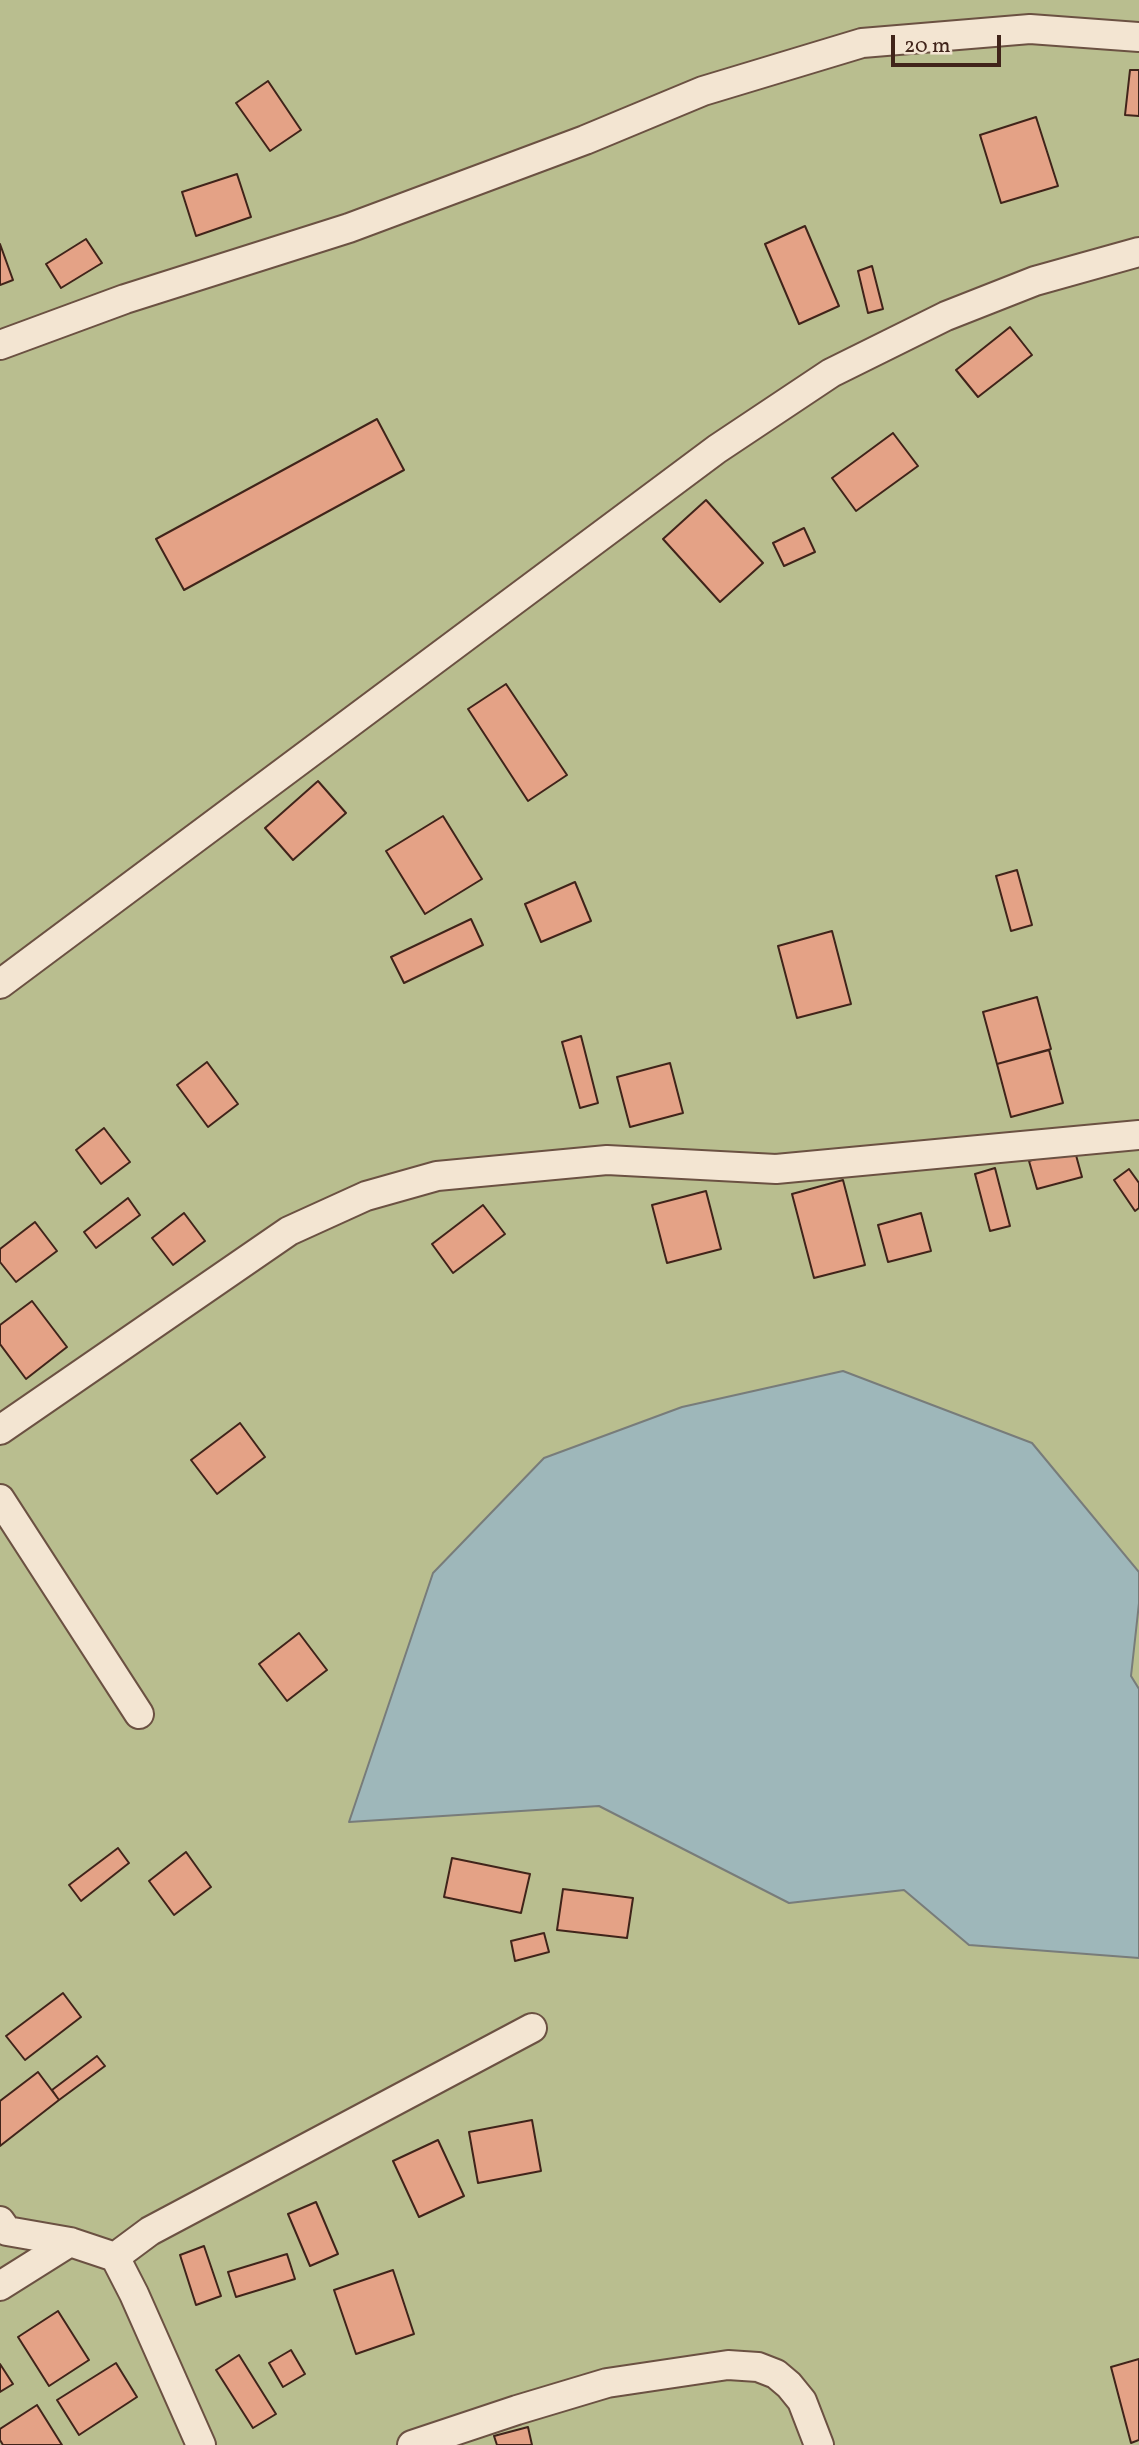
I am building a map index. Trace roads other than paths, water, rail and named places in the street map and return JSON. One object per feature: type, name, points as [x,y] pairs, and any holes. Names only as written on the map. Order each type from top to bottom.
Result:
[{"type":"street","points":[[0,345],[125,299],[349,228],[585,140],[703,91],[862,43],[1030,29],[1139,37]]},
{"type":"street","points":[[0,984],[717,449],[831,373],[946,316],[1035,281],[1139,252]]},
{"type":"street","points":[[0,1430],[289,1231],[366,1196],[437,1176],[607,1160],[776,1170],[1139,1135]]},
{"type":"street","points":[[0,1499],[139,1714]]},
{"type":"street","points":[[115,2257],[149,2231],[532,2028]]},
{"type":"street","points":[[0,2221],[7,2231],[70,2242],[115,2257],[201,2445]]},
{"type":"street","points":[[0,2286],[70,2242]]},
{"type":"street","points":[[412,2445],[607,2383],[729,2365],[758,2367],[776,2374],[789,2385],[802,2401],[819,2445]]},
{"type":"water","points":[[843,1371],[1032,1443],[1139,1572],[1139,1603],[1131,1676],[1139,1689],[1139,1958],[969,1945],[904,1890],[789,1903],[599,1806],[349,1822],[433,1573],[544,1458],[682,1407]]}]
